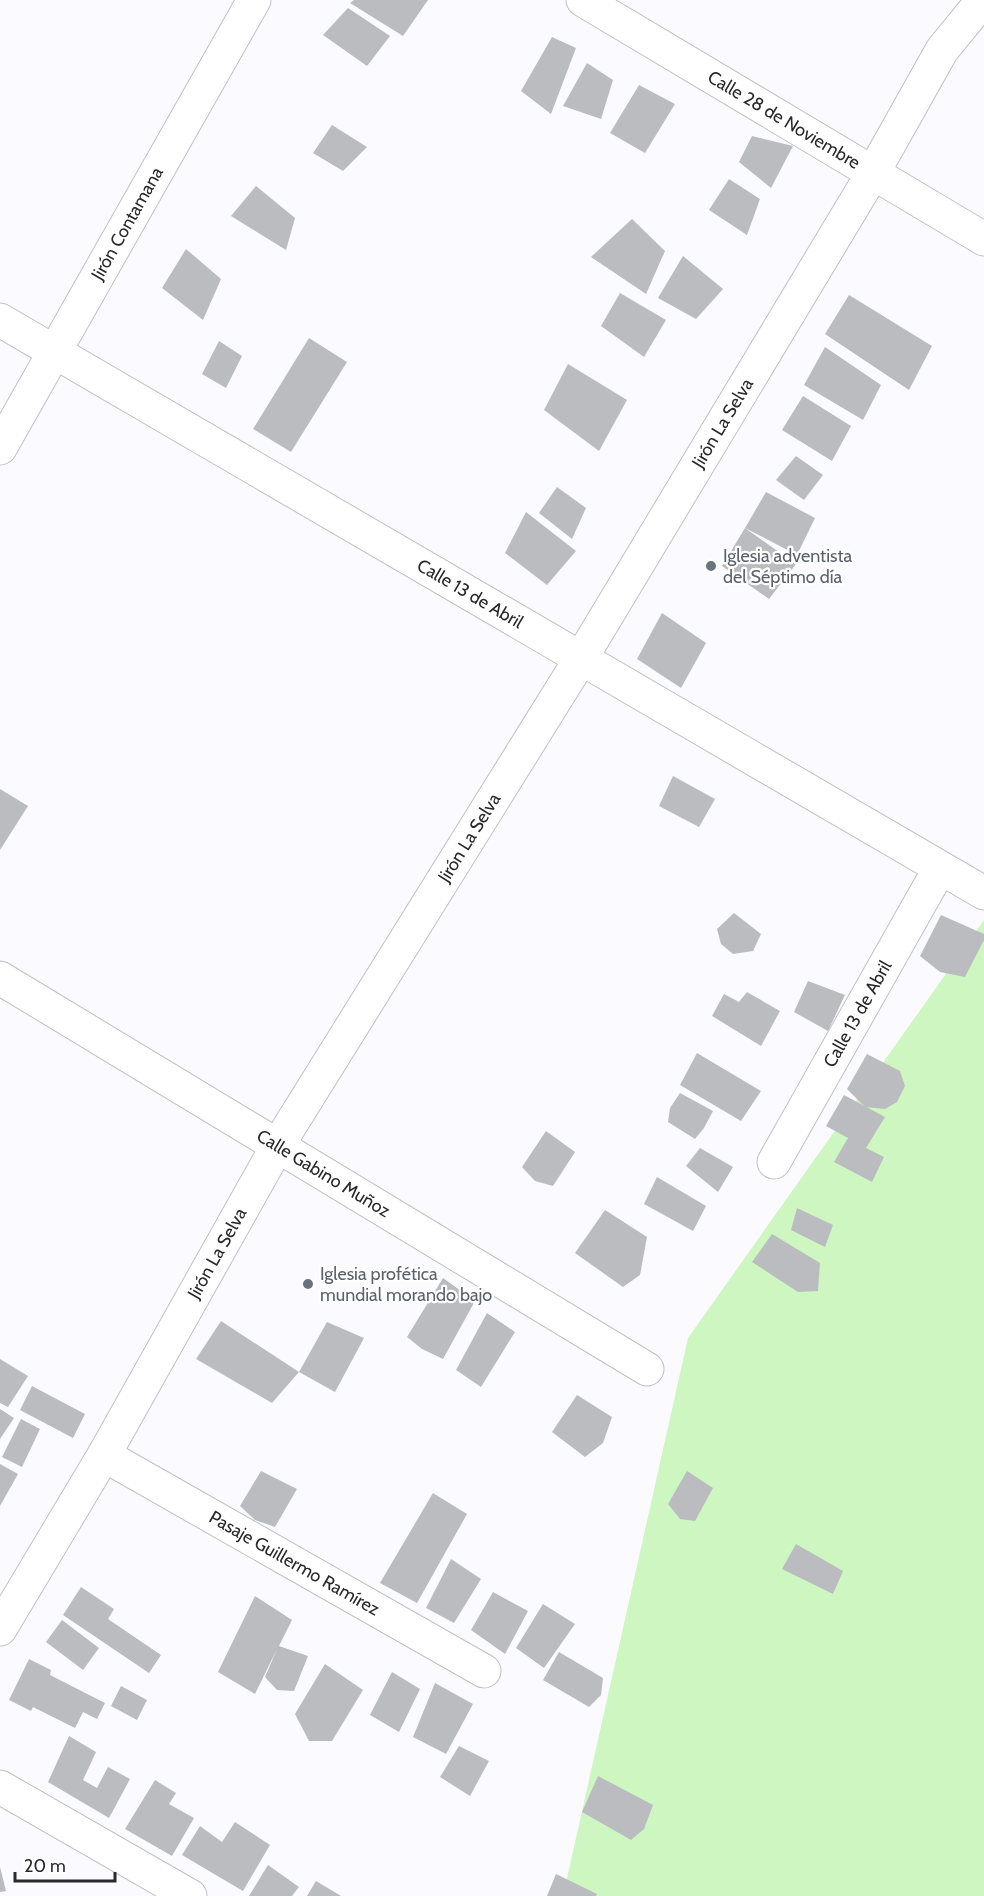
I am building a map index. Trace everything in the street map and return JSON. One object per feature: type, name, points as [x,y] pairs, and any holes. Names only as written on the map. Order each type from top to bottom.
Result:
[{"type":"street","name":"Jirón Contamana","points":[[0,448],[254,0]]},
{"type":"street","name":"Calle 28 de Noviembre","points":[[583,0],[984,238]]},
{"type":"street","name":"Jirón La Selva","points":[[0,1629],[104,1455],[278,1145],[580,660],[873,173],[942,50],[983,0]]},
{"type":"street","name":"Calle 13 de Abril","points":[[0,320],[580,660],[984,893]]},
{"type":"street","name":"Calle 13 de Abril","points":[[774,1162],[940,868]]},
{"type":"street","name":"Calle Gabino Muñoz","points":[[0,978],[647,1369]]},
{"type":"street","name":"Pasaje Guillermo Ramírez","points":[[104,1455],[484,1671]]},
{"type":"street","points":[[0,1787],[190,1896]]},
{"type":"green space","points":[[984,920],[984,1896],[563,1896],[688,1338]]},
{"type":"building","points":[[354,0],[428,0],[403,36],[350,3]]},
{"type":"building","points":[[348,8],[390,36],[367,66],[323,35]]},
{"type":"building","points":[[552,37],[576,48],[551,114],[521,91]]},
{"type":"building","points":[[587,63],[613,80],[601,119],[563,106]]},
{"type":"building","points":[[639,85],[675,104],[645,153],[610,133]]},
{"type":"building","points":[[332,125],[367,147],[343,171],[313,153]]},
{"type":"building","points":[[752,136],[793,146],[771,188],[739,162]]},
{"type":"building","points":[[729,179],[760,199],[747,235],[709,210]]},
{"type":"building","points":[[256,186],[295,218],[286,250],[231,216]]},
{"type":"building","points":[[632,219],[665,251],[646,294],[591,257]]},
{"type":"building","points":[[186,249],[221,279],[203,320],[162,288]]},
{"type":"building","points":[[683,256],[723,289],[696,319],[658,298]]},
{"type":"building","points":[[620,293],[666,320],[644,357],[601,326]]},
{"type":"building","points":[[849,295],[932,346],[909,390],[825,334]]},
{"type":"building","points":[[309,338],[347,362],[291,452],[253,429]]},
{"type":"building","points":[[219,341],[242,356],[226,388],[202,374]]},
{"type":"building","points":[[825,347],[881,385],[863,420],[804,385]]},
{"type":"building","points":[[568,364],[627,400],[599,451],[544,410]]},
{"type":"building","points":[[803,396],[851,426],[832,461],[782,430]]},
{"type":"building","points":[[796,456],[823,475],[804,500],[776,480]]},
{"type":"building","points":[[557,487],[586,508],[572,539],[539,513]]},
{"type":"building","points":[[766,492],[815,518],[797,555],[745,528]]},
{"type":"building","points":[[526,512],[576,551],[547,585],[505,553]]},
{"type":"building","points":[[745,528],[796,564],[769,599],[722,566]]},
{"type":"building","points":[[662,613],[706,643],[681,688],[637,659]]},
{"type":"building","points":[[673,776],[715,799],[699,827],[659,806]]},
{"type":"building","points":[[0,789],[28,806],[0,850]]},
{"type":"building","points":[[734,913],[761,934],[753,951],[733,954],[721,944],[717,929]]},
{"type":"building","points":[[941,915],[984,934],[984,940],[965,977],[940,972],[920,956]]},
{"type":"building","points":[[808,981],[845,995],[828,1031],[794,1012]]},
{"type":"building","points":[[747,992],[780,1011],[761,1046],[712,1016],[724,994],[739,1002]]},
{"type":"building","points":[[697,1053],[761,1091],[741,1121],[680,1085]]},
{"type":"building","points":[[867,1054],[900,1071],[905,1086],[897,1102],[885,1109],[865,1107],[847,1089]]},
{"type":"building","points":[[680,1093],[713,1111],[695,1139],[668,1122],[670,1108]]},
{"type":"building","points":[[844,1095],[885,1117],[866,1148],[884,1157],[872,1182],[834,1162],[848,1138],[826,1126]]},
{"type":"building","points":[[546,1131],[575,1152],[553,1186],[535,1181],[522,1167]]},
{"type":"building","points":[[700,1148],[733,1167],[718,1192],[686,1166]]},
{"type":"building","points":[[657,1177],[706,1206],[693,1231],[644,1204]]},
{"type":"building","points":[[797,1208],[833,1225],[825,1247],[791,1230]]},
{"type":"building","points":[[605,1210],[647,1237],[640,1275],[623,1287],[575,1253]]},
{"type":"building","points":[[772,1234],[820,1263],[818,1291],[798,1292],[752,1262]]},
{"type":"building","points":[[443,1278],[475,1301],[443,1359],[422,1349],[407,1337]]},
{"type":"building","points":[[487,1313],[515,1332],[481,1387],[456,1370]]},
{"type":"building","points":[[221,1321],[299,1372],[272,1403],[196,1359]]},
{"type":"building","points":[[327,1322],[364,1338],[335,1392],[299,1372]]},
{"type":"building","points":[[0,1359],[28,1376],[8,1407],[0,1403]]},
{"type":"building","points":[[32,1386],[85,1414],[73,1438],[20,1410]]},
{"type":"building","points":[[577,1395],[612,1417],[603,1443],[585,1457],[552,1432]]},
{"type":"building","points":[[0,1409],[14,1418],[0,1439]]},
{"type":"building","points":[[21,1419],[40,1429],[22,1467],[2,1457]]},
{"type":"building","points":[[0,1464],[18,1474],[0,1506]]},
{"type":"building","points":[[261,1471],[297,1489],[275,1527],[255,1520],[240,1506]]},
{"type":"building","points":[[687,1471],[713,1488],[695,1521],[680,1519],[668,1504]]},
{"type":"building","points":[[433,1493],[467,1514],[417,1603],[380,1583]]},
{"type":"building","points":[[796,1544],[843,1571],[833,1594],[782,1569]]},
{"type":"building","points":[[451,1559],[481,1579],[454,1623],[426,1608]]},
{"type":"building","points":[[81,1587],[114,1609],[108,1619],[161,1655],[149,1673],[63,1615]]},
{"type":"building","points":[[493,1592],[528,1611],[505,1654],[471,1630]]},
{"type":"building","points":[[255,1596],[292,1620],[279,1646],[308,1656],[294,1691],[277,1690],[265,1677],[277,1649],[255,1694],[218,1672]]},
{"type":"building","points":[[543,1604],[575,1624],[544,1668],[516,1648]]},
{"type":"building","points":[[62,1620],[99,1648],[83,1670],[46,1642]]},
{"type":"building","points":[[559,1652],[603,1678],[601,1695],[589,1707],[543,1680]]},
{"type":"building","points":[[29,1659],[51,1670],[50,1675],[105,1703],[97,1719],[83,1712],[75,1728],[33,1707],[31,1711],[9,1700]]},
{"type":"building","points":[[325,1664],[363,1690],[332,1741],[309,1741],[295,1714]]},
{"type":"building","points":[[392,1672],[420,1689],[399,1732],[370,1715]]},
{"type":"building","points":[[435,1683],[473,1704],[446,1754],[413,1737]]},
{"type":"building","points":[[121,1686],[147,1700],[137,1720],[111,1706]]},
{"type":"building","points":[[69,1736],[96,1752],[83,1780],[97,1788],[108,1767],[130,1779],[109,1818],[48,1782]]},
{"type":"building","points":[[459,1746],[489,1761],[470,1796],[440,1777]]},
{"type":"building","points":[[598,1776],[653,1805],[644,1829],[631,1840],[582,1812]]},
{"type":"building","points":[[155,1780],[176,1793],[169,1804],[194,1818],[172,1856],[125,1829]]},
{"type":"building","points":[[235,1822],[270,1845],[243,1891],[182,1855],[200,1826],[222,1842]]},
{"type":"building","points":[[268,1865],[299,1887],[292,1896],[249,1896]]},
{"type":"building","points":[[0,1867],[6,1891],[0,1892]]},
{"type":"building","points":[[556,1874],[597,1894],[596,1896],[547,1896]]},
{"type":"building","points":[[316,1881],[341,1896],[307,1896]]},
{"type":"place","name":"Iglesia adventista del Séptimo día","points":[[711,566]]},
{"type":"place","name":"Iglesia profética mundial morando bajo","points":[[308,1284]]}]
